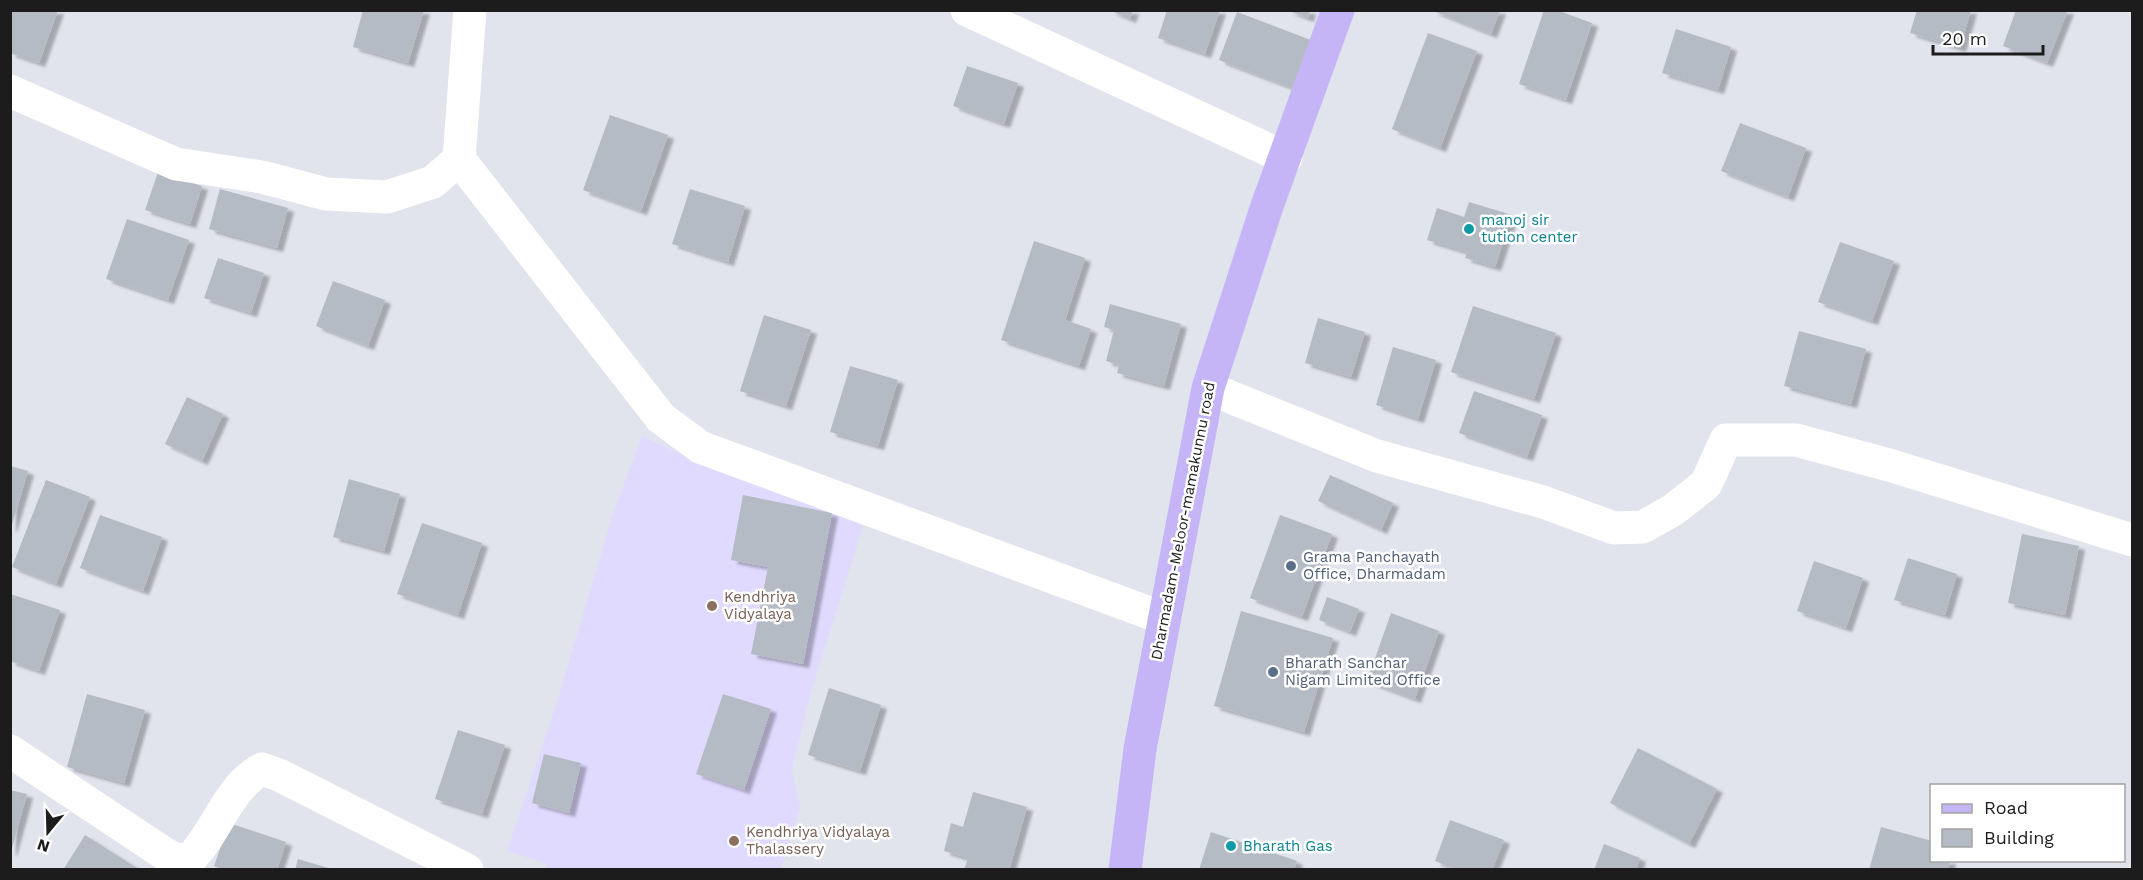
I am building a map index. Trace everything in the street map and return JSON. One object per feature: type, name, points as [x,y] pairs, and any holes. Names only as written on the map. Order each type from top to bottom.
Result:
[{"type":"main road","name":"Dharmadam-Meloor-mamakunnu road","points":[[1125,870],[1140,749],[1208,388],[1267,206],[1338,10]]},
{"type":"street","points":[[470,10],[459,159],[661,418],[700,447],[1163,618]]},
{"type":"street","points":[[967,10],[1286,158]]},
{"type":"street","points":[[10,91],[176,164],[262,177],[326,194],[387,198],[433,182],[459,159]]},
{"type":"street","points":[[1208,388],[1377,456],[1543,502],[1614,528],[1643,527],[1673,510],[1706,484],[1726,440],[1796,440],[1889,465],[2133,540]]},
{"type":"street","points":[[10,751],[175,859],[189,860],[200,850],[224,810],[248,777],[262,769],[279,775],[467,870]]},
{"type":"shaded area","name":"Kendhriya Vidyalaya","points":[[642,436],[716,471],[788,492],[865,520],[811,692],[792,769],[800,807],[781,869],[547,869],[545,863],[507,851],[557,702],[613,514]]},
{"type":"building","points":[[10,10],[58,10],[39,63],[10,53]]},
{"type":"building","points":[[363,10],[424,10],[408,63],[353,47]]},
{"type":"building","points":[[1109,10],[1133,10],[1130,19]]},
{"type":"building","points":[[1167,10],[1220,10],[1205,54],[1158,38]]},
{"type":"building","points":[[1287,10],[1310,10],[1308,18]]},
{"type":"building","points":[[1431,10],[1500,10],[1491,34]]},
{"type":"building","points":[[1544,10],[1556,10],[1592,23],[1566,100],[1519,84]]},
{"type":"building","points":[[1917,10],[1971,10],[1960,48],[1910,33]]},
{"type":"building","points":[[2016,10],[2068,10],[2047,63],[2003,46]]},
{"type":"building","points":[[1237,12],[1316,42],[1298,90],[1219,60]]},
{"type":"building","points":[[1676,29],[1731,47],[1718,90],[1662,73]]},
{"type":"building","points":[[1428,33],[1477,51],[1440,148],[1392,129]]},
{"type":"building","points":[[967,66],[1018,83],[1004,124],[953,106]]},
{"type":"building","points":[[610,115],[668,135],[641,211],[583,190]]},
{"type":"building","points":[[1740,123],[1806,148],[1788,197],[1721,171]]},
{"type":"building","points":[[158,172],[202,186],[190,224],[145,210]]},
{"type":"building","points":[[220,189],[288,208],[277,248],[209,229]]},
{"type":"building","points":[[690,189],[745,206],[728,262],[672,244]]},
{"type":"building","name":"manoj sir tution center","points":[[1469,202],[1512,215],[1495,267],[1465,258],[1467,252],[1427,240],[1437,208],[1464,217]]},
{"type":"building","points":[[127,219],[189,240],[168,300],[106,279]]},
{"type":"building","points":[[1034,241],[1085,258],[1065,320],[1091,329],[1079,366],[1001,340]]},
{"type":"building","points":[[1840,242],[1894,261],[1872,321],[1818,302]]},
{"type":"building","points":[[218,258],[264,273],[251,313],[204,298]]},
{"type":"building","points":[[333,281],[385,300],[368,346],[316,326]]},
{"type":"building","points":[[1110,304],[1181,324],[1164,386],[1117,373],[1119,365],[1106,361],[1114,330],[1104,327]]},
{"type":"building","points":[[1473,306],[1556,333],[1534,399],[1451,372]]},
{"type":"building","points":[[764,315],[811,330],[786,406],[740,391]]},
{"type":"building","points":[[1318,318],[1365,332],[1351,377],[1305,363]]},
{"type":"building","points":[[1799,331],[1866,349],[1851,404],[1784,386]]},
{"type":"building","points":[[1393,347],[1436,360],[1418,419],[1376,405]]},
{"type":"building","points":[[850,366],[898,380],[878,446],[830,432]]},
{"type":"building","points":[[1474,391],[1542,415],[1527,457],[1459,433]]},
{"type":"building","points":[[187,397],[223,414],[202,461],[165,444]]},
{"type":"building","points":[[10,466],[28,471],[11,528],[10,528]]},
{"type":"building","points":[[1330,475],[1393,503],[1381,530],[1318,501]]},
{"type":"building","points":[[349,479],[400,494],[384,551],[333,537]]},
{"type":"building","points":[[46,480],[90,497],[56,584],[12,567]]},
{"type":"building","points":[[743,495],[832,513],[803,664],[751,654],[768,567],[731,560]]},
{"type":"building","points":[[100,515],[162,537],[143,591],[80,568]]},
{"type":"building","name":"Grama Panchayath Office, Dharmadam","points":[[1280,515],[1332,534],[1302,617],[1250,598]]},
{"type":"building","points":[[422,523],[482,543],[458,615],[397,594]]},
{"type":"building","points":[[2022,534],[2079,546],[2065,615],[2008,603]]},
{"type":"building","points":[[1908,558],[1957,574],[1945,615],[1894,600]]},
{"type":"building","points":[[1814,561],[1863,578],[1846,628],[1797,611]]},
{"type":"building","points":[[10,594],[60,610],[39,671],[10,661]]},
{"type":"building","points":[[1327,597],[1359,609],[1350,632],[1319,620]]},
{"type":"building","name":"Bharath Sanchar Nigam Limited Office","points":[[1241,611],[1333,638],[1304,732],[1214,706]]},
{"type":"building","points":[[1391,613],[1439,631],[1415,699],[1367,681]]},
{"type":"building","points":[[829,688],[881,705],[860,771],[808,755]]},
{"type":"building","points":[[87,694],[145,710],[124,783],[67,767]]},
{"type":"building","points":[[723,694],[771,709],[744,790],[696,774]]},
{"type":"building","points":[[458,730],[505,745],[482,814],[435,799]]},
{"type":"building","points":[[1638,748],[1717,789],[1689,844],[1610,803]]},
{"type":"building","points":[[544,754],[581,763],[569,813],[532,803]]},
{"type":"building","points":[[10,790],[27,794],[11,852],[10,852]]},
{"type":"building","points":[[973,792],[1027,807],[1009,870],[964,870],[968,858],[944,851],[951,823],[963,827]]},
{"type":"building","points":[[1450,820],[1504,840],[1492,870],[1457,870],[1435,861]]},
{"type":"building","points":[[229,823],[286,842],[277,870],[224,870],[214,866]]},
{"type":"building","points":[[1881,827],[1930,840],[1930,862],[1950,862],[1948,870],[1869,870]]},
{"type":"building","name":"Bharath Gas","points":[[1211,832],[1297,861],[1294,870],[1199,870]]},
{"type":"building","points":[[85,835],[140,870],[63,870]]},
{"type":"building","points":[[1604,844],[1640,858],[1636,870],[1594,870]]},
{"type":"building","points":[[298,859],[332,869],[332,870],[295,870]]},
{"type":"place","name":"manoj sir tution center","points":[[1469,229]]},
{"type":"place","name":"Grama Panchayath Office, Dharmadam","points":[[1291,566]]},
{"type":"place","name":"Kendhriya Vidyalaya","points":[[712,606]]},
{"type":"place","name":"Bharath Sanchar Nigam Limited Office","points":[[1273,672]]},
{"type":"place","name":"Kendhriya Vidyalaya Thalassery","points":[[734,841]]},
{"type":"place","name":"Bharath Gas","points":[[1231,846]]}]
